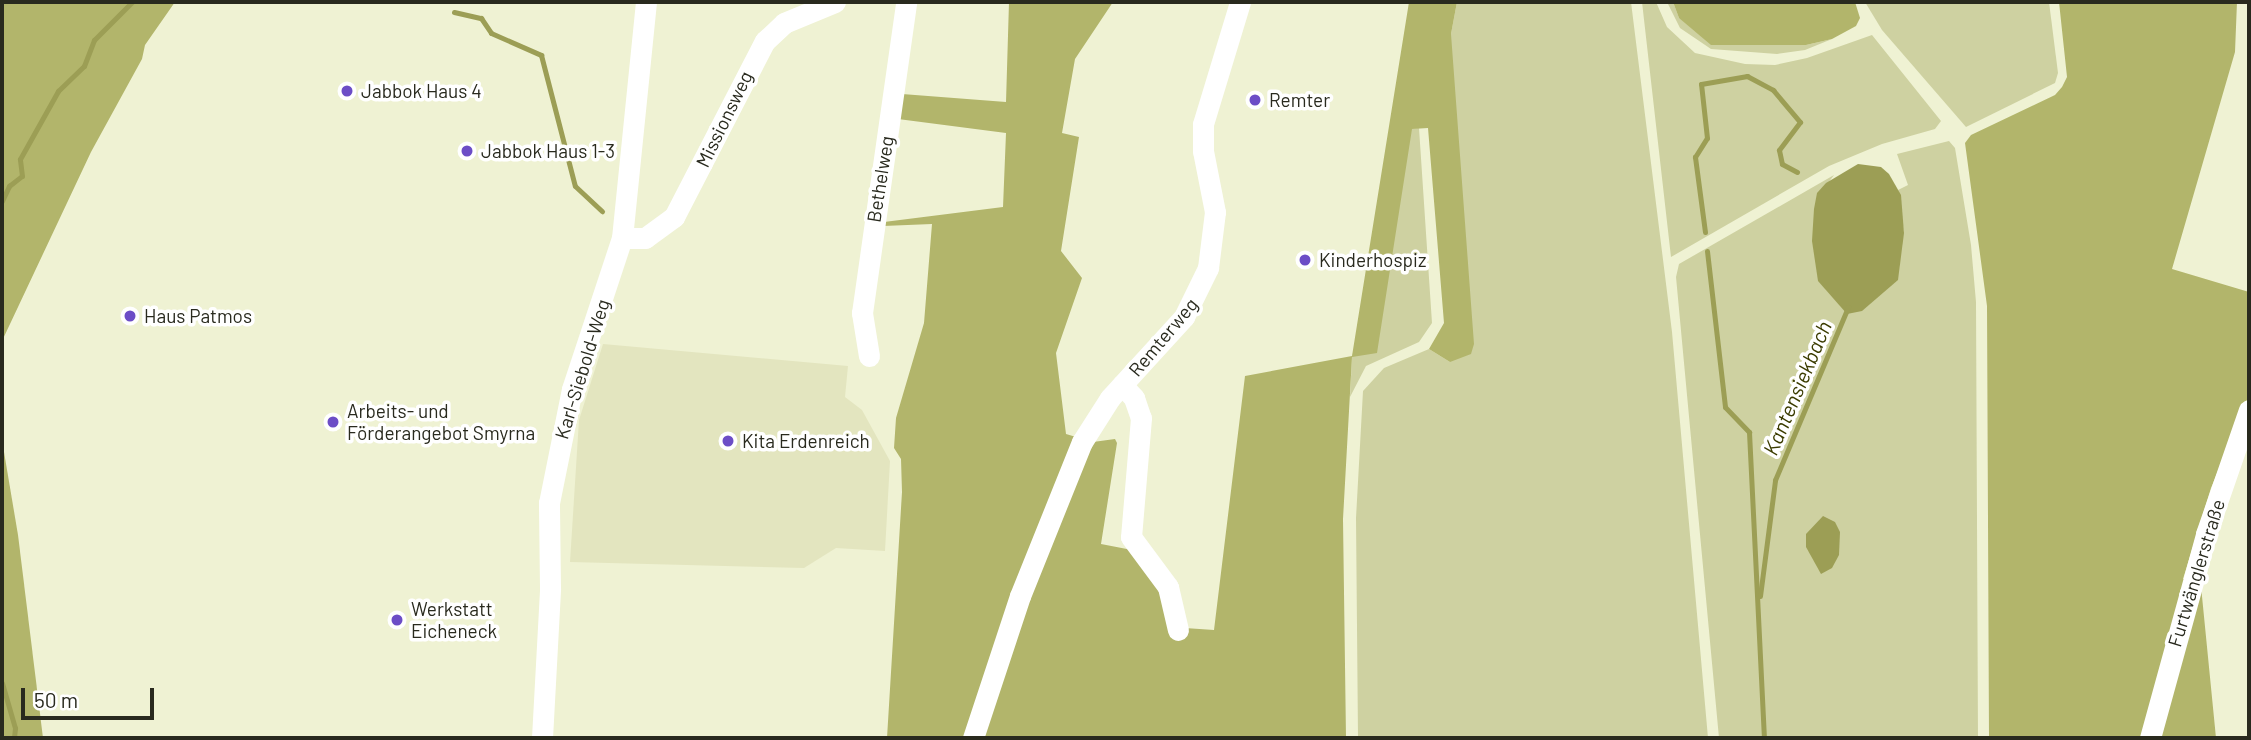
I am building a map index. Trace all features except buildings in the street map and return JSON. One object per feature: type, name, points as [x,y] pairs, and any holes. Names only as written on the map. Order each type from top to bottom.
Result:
[{"type":"street","name":"Karl-Siebold-Weg","points":[[542,738],[550,588],[549,503],[569,399],[622,238],[646,2]]},
{"type":"street","name":"Missionsweg","points":[[622,238],[652,235],[674,217],[765,41],[784,23],[835,2]]},
{"type":"street","name":"Bethelweg","points":[[869,356],[862,313],[906,2]]},
{"type":"street","name":"Remterweg","points":[[973,738],[1020,596],[1066,478],[1093,423],[1122,385],[1184,317],[1208,268],[1215,212],[1203,151],[1203,124],[1240,2]]},
{"type":"street","name":"Remterweg","points":[[1122,385],[1134,398],[1141,418],[1131,537],[1168,587],[1178,630]]},
{"type":"street","name":"Furtwänglerstraße","points":[[2150,738],[2206,534],[2249,410]]},
{"type":"shaded area","points":[[2,2],[175,2],[145,45],[142,59],[91,152],[2,341]]},
{"type":"shaded area","points":[[1009,2],[1113,2],[1075,59],[1062,133],[1079,137],[1061,251],[1082,278],[1056,353],[1066,434],[1093,442],[1115,439],[1117,443],[1101,544],[1132,550],[1157,581],[1170,627],[1214,630],[1245,376],[1352,356],[1409,2],[1457,2],[1451,34],[1474,344],[1471,354],[1450,362],[1429,349],[1444,323],[1428,128],[1412,129],[1377,353],[1352,357],[1343,519],[1346,738],[887,738],[902,492],[901,459],[894,448],[896,418],[924,323],[932,224],[883,226],[884,222],[1003,207],[1006,133],[898,119],[902,94],[1006,102]]},
{"type":"shaded area","points":[[1457,2],[1631,2],[1672,332],[1708,738],[1358,738],[1356,518],[1363,391],[1384,368],[1429,349],[1450,362],[1451,34]]},
{"type":"shaded area","points":[[1642,2],[1656,2],[1667,27],[1695,53],[1745,64],[1775,65],[1807,58],[1872,35],[1941,121],[1935,129],[1882,144],[1829,166],[1671,257]]},
{"type":"shaded area","points":[[1667,2],[1673,2],[1679,18],[1776,45],[1806,45],[1832,39],[1805,50],[1777,54],[1711,49],[1680,28]]},
{"type":"shaded area","points":[[1673,2],[1855,2],[1860,18],[1856,26],[1832,39],[1806,45],[1711,45],[1679,18]]},
{"type":"shaded area","points":[[1865,2],[2049,2],[2058,73],[2055,83],[1966,127],[1882,30]]},
{"type":"shaded area","points":[[2059,2],[2237,2],[2235,52],[2172,269],[2249,292],[2249,395],[2211,488],[2183,579],[2200,576],[2216,738],[1989,738],[1987,306],[1965,143],[1971,135],[2055,95],[2062,87],[2067,77]]},
{"type":"shaded area","points":[[1419,128],[1432,323],[1419,342],[1366,366],[1350,397],[1352,357],[1411,129]]},
{"type":"shaded area","points":[[1949,141],[1955,148],[1971,245],[1976,302],[1978,738],[1719,738],[1676,277],[1679,264],[1834,175],[1817,198],[1904,233],[1898,190],[1908,185],[1897,154]]},
{"type":"shaded area","points":[[1858,164],[1881,167],[1889,174],[1901,195],[1904,233],[1898,280],[1862,311],[1847,314],[1818,281],[1812,241],[1814,209],[1817,193],[1826,183]]},
{"type":"shaded area","name":"Kita Erdenreich","points":[[603,344],[848,366],[845,397],[862,410],[890,461],[885,551],[836,548],[804,568],[570,562],[579,420]]},
{"type":"shaded area","points":[[2,440],[18,535],[43,738],[2,738]]},
{"type":"shaded area","points":[[1823,516],[1835,522],[1840,532],[1839,555],[1832,568],[1821,574],[1806,547],[1806,534]]},
{"type":"waterway","points":[[2,201],[9,186],[22,176],[20,159],[58,91],[84,66],[94,40],[132,2]]},
{"type":"waterway","points":[[454,12],[481,18],[491,33],[541,55],[575,186],[602,211]]},
{"type":"waterway","name":"Kantensiekbach","points":[[1705,232],[1695,157],[1707,138],[1701,84],[1747,76],[1773,90],[1800,122],[1779,150],[1782,164],[1797,172]]},
{"type":"waterway","name":"Kantensiekbach","points":[[1707,251],[1725,407],[1749,432],[1764,738]]},
{"type":"waterway","name":"Kantensiekbach","points":[[1760,596],[1775,480],[1848,307]]},
{"type":"waterway","points":[[2,683],[15,728],[14,738]]},
{"type":"place","name":"Jabbok Haus 4","points":[[347,91]]},
{"type":"place","name":"Remter","points":[[1255,100]]},
{"type":"place","name":"Jabbok Haus 1-3","points":[[467,151]]},
{"type":"place","name":"Kinderhospiz","points":[[1305,260]]},
{"type":"place","name":"Haus Patmos","points":[[130,316]]},
{"type":"place","name":"Arbeits- und Förderangebot Smyrna","points":[[333,422]]},
{"type":"place","name":"Kita Erdenreich","points":[[728,441]]},
{"type":"place","name":"Werkstatt Eicheneck","points":[[397,620]]}]
